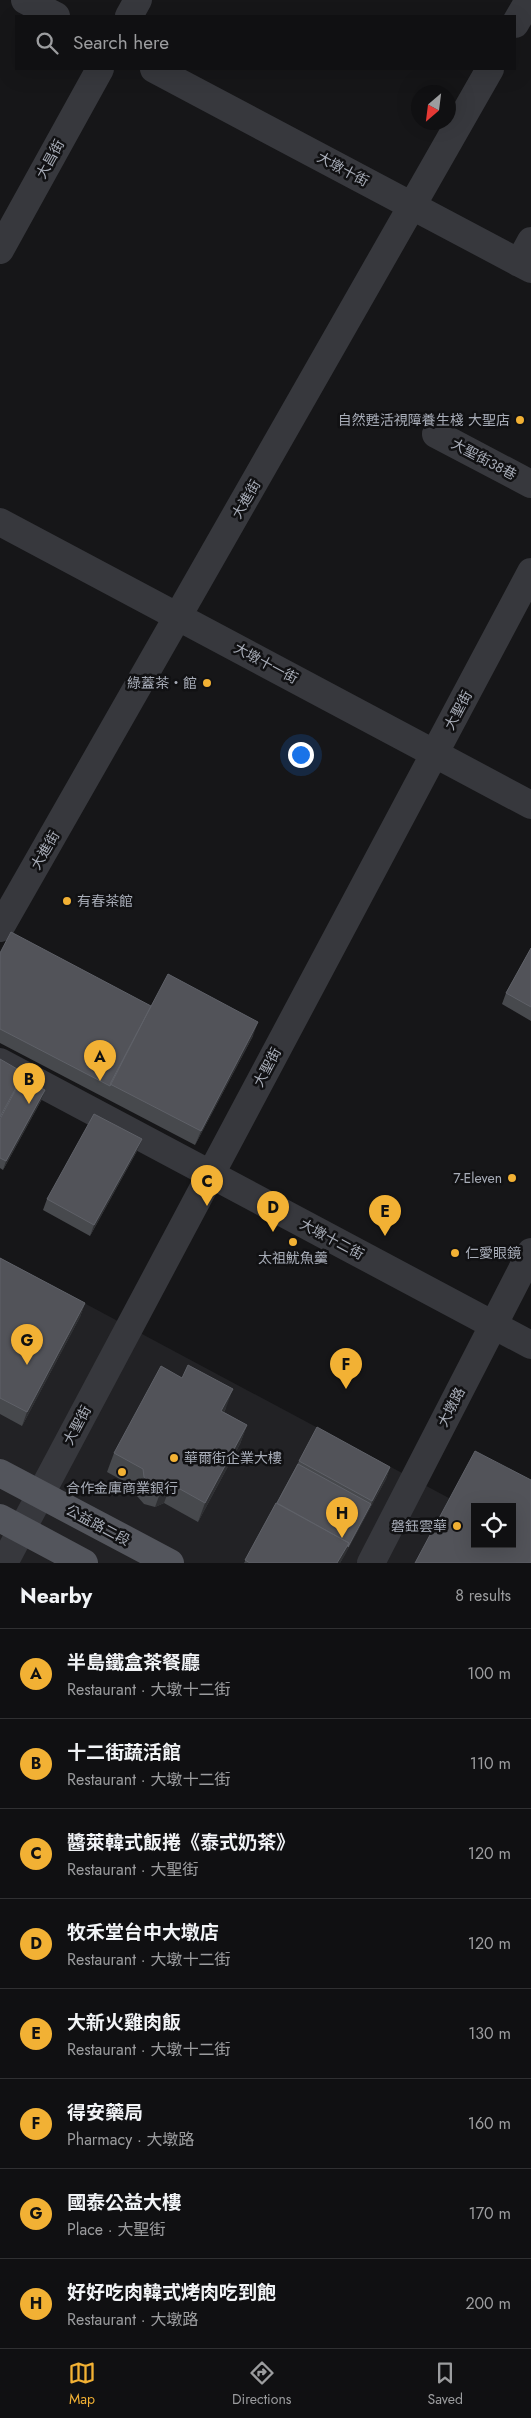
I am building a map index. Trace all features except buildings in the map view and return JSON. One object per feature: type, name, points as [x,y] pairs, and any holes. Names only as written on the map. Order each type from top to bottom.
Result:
[{"type":"main road","name":"公益路二段","points":[[0,1473],[170,1563]]},
{"type":"main road","points":[[11,1523],[84,1563]]},
{"type":"street","points":[[25,0],[54,15]]},
{"type":"street","points":[[130,15],[138,0]]},
{"type":"street","points":[[516,22],[528,0]]},
{"type":"street","name":"大昌街","points":[[0,250],[99,70]]},
{"type":"street","name":"大墩十街","points":[[156,70],[412,206],[527,258]]},
{"type":"street","name":"大進街","points":[[0,928],[489,70]]},
{"type":"street","name":"大聖街38巷","points":[[436,434],[531,484]]},
{"type":"street","name":"大墩十一街","points":[[0,522],[531,805]]},
{"type":"street","name":"大聖街","points":[[4,1563],[11,1523],[40,1494],[531,572]]},
{"type":"street","name":"大墩十二街","points":[[0,1062],[531,1345]]},
{"type":"street","name":"大墩路","points":[[371,1563],[531,1252]]},
{"type":"shaded area","points":[[0,1258],[471,1510],[471,1548],[516,1548],[531,1563],[0,1563]]},
{"type":"place","name":"自然甦活視障養生棧 大聖店","points":[[520,420]]},
{"type":"place","name":"綠蓋茶‧館","points":[[207,683]]},
{"type":"place","name":"有春茶館","points":[[67,901]]},
{"type":"place","name":"半島鐵盒茶餐廳","points":[[100,1081]]},
{"type":"place","name":"十二街蔬活館","points":[[29,1104]]},
{"type":"place","name":"7-Eleven","points":[[512,1178]]},
{"type":"place","name":"醬萊韓式飯捲《泰式奶茶》","points":[[207,1206]]},
{"type":"place","name":"牧禾堂台中大墩店","points":[[273,1232]]},
{"type":"place","name":"大新火雞肉飯","points":[[385,1236]]},
{"type":"place","name":"太祖魷魚羹","points":[[293,1242]]},
{"type":"place","name":"仁愛眼鏡","points":[[455,1253]]},
{"type":"place","name":"國泰公益大樓","points":[[27,1365]]},
{"type":"place","name":"得安藥局","points":[[346,1389]]},
{"type":"place","name":"華爾街企業大樓","points":[[174,1458]]},
{"type":"place","name":"合作金庫商業銀行","points":[[122,1472]]},
{"type":"place","name":"磐鈺雲華","points":[[457,1526]]},
{"type":"place","name":"好好吃肉韓式烤肉吃到飽","points":[[342,1538]]}]
